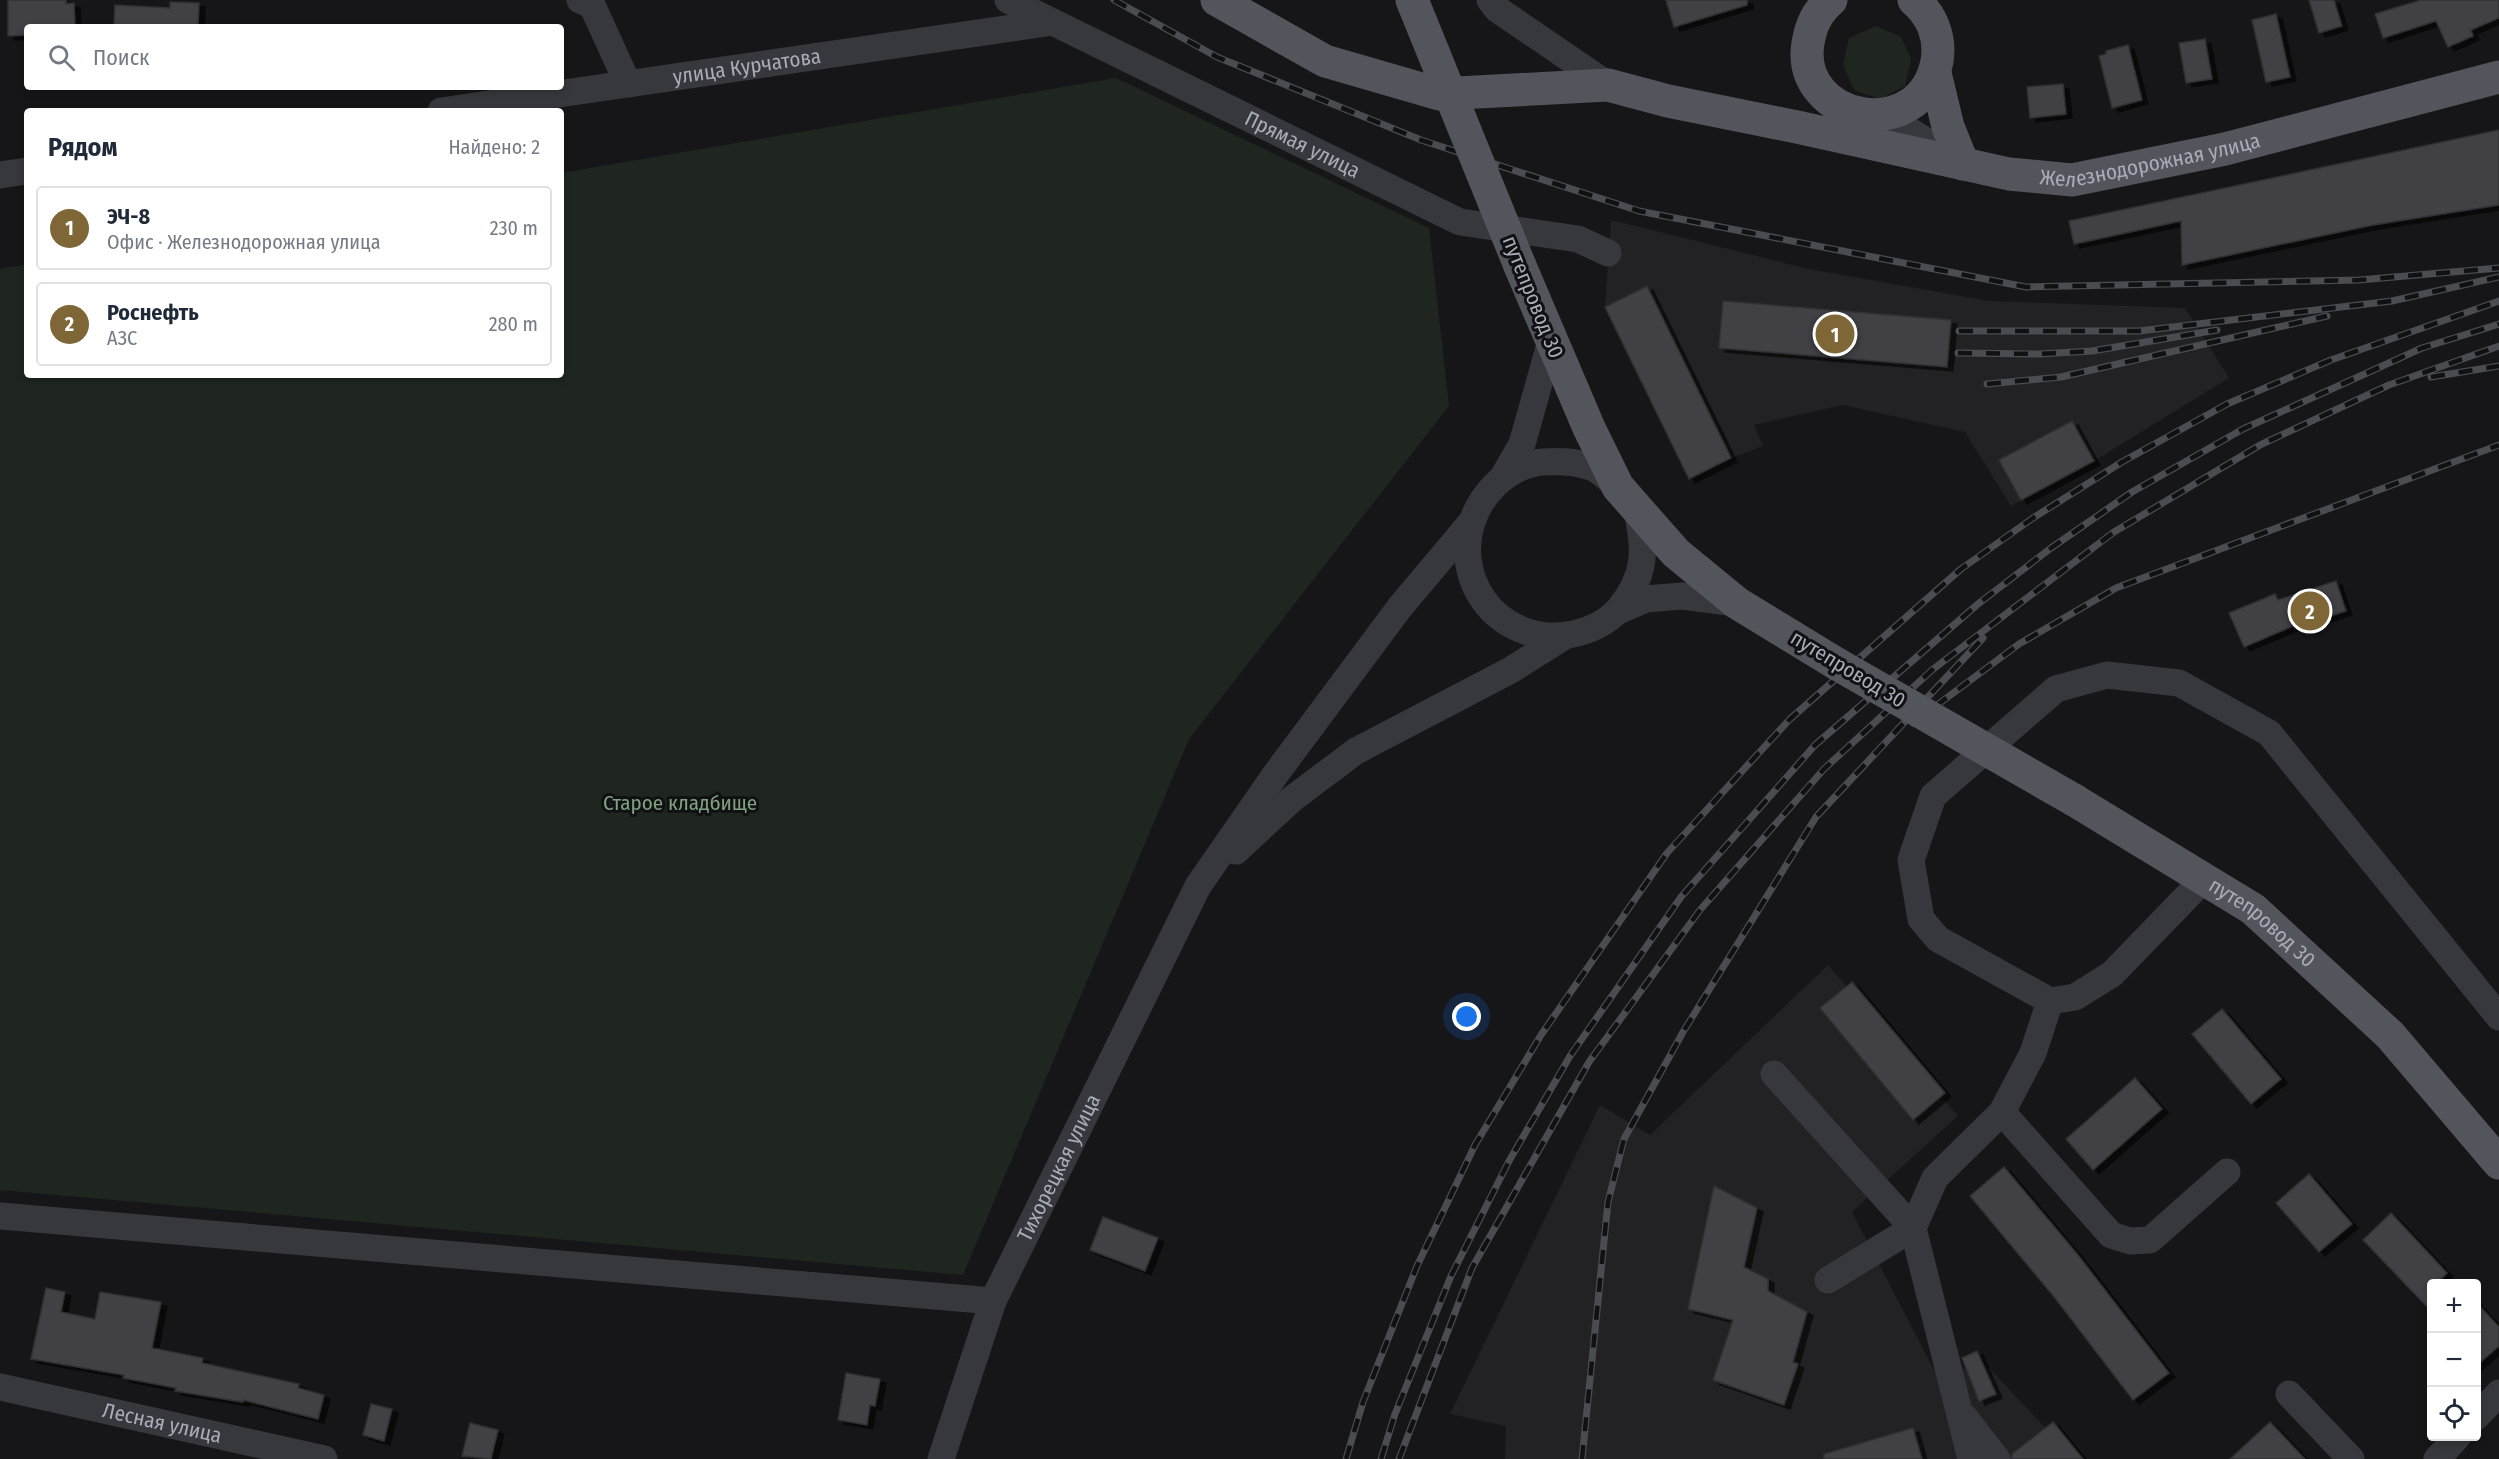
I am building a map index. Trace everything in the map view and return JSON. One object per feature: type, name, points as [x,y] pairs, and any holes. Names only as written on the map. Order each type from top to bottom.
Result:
[{"type":"main road","name":"Железнодорожная улица","points":[[1217,0],[1325,61],[1439,94],[1608,85],[1668,101],[2009,174],[2072,180],[2225,149],[2499,77]]},
{"type":"main road","name":"путепровод 30","points":[[1412,0],[1551,341],[1589,428],[1627,497],[1676,554],[1737,603],[1837,664],[2074,800],[2253,909],[2390,1035],[2499,1163]]},
{"type":"main road","points":[[1831,0],[1822,8],[1811,27],[1807,50],[1811,73],[1822,93],[1840,107],[1873,115],[1906,107],[1924,93],[1935,73],[1939,50],[1929,14],[1914,0]]},
{"type":"main road","points":[[1935,73],[1948,127],[1963,164]]},
{"type":"street","points":[[579,0],[592,5],[628,84]]},
{"type":"street","name":"Прямая улица","points":[[1008,0],[1460,222],[1578,239],[1608,253]]},
{"type":"street","points":[[1490,0],[1497,9],[1608,85]]},
{"type":"street","name":"улица Курчатова","points":[[462,108],[1053,22]]},
{"type":"street","points":[[1797,127],[1873,115],[1963,164]]},
{"type":"street","points":[[0,175],[24,171]]},
{"type":"street","points":[[1198,886],[1275,775],[1400,607],[1469,525],[1482,498],[1503,477],[1522,444],[1551,341]]},
{"type":"street","points":[[1503,477],[1531,463],[1563,460],[1593,468],[1627,497],[1643,536],[1643,564],[1634,590],[1617,612]]},
{"type":"street","points":[[1469,525],[1466,554],[1473,581],[1487,606],[1509,624],[1535,635],[1563,637]]},
{"type":"street","points":[[1198,886],[1292,799],[1356,752],[1511,670],[1563,637],[1592,629],[1617,612],[1646,599],[1682,596],[1737,603]]},
{"type":"street","points":[[2204,879],[2112,974],[2074,996],[2050,1001],[1938,939],[1921,919],[1911,860],[1933,796],[2056,688],[2107,675],[2179,683],[2269,734],[2499,1017]]},
{"type":"street","name":"Тихорецкая улица","points":[[941,1459],[993,1301],[1198,886]]},
{"type":"street","points":[[1828,1280],[1913,1228],[1935,1178],[2002,1112],[2033,1053],[2050,1001]]},
{"type":"street","points":[[1774,1074],[1913,1228],[1971,1459]]},
{"type":"street","points":[[2002,1112],[2111,1235],[2130,1241],[2150,1240],[2227,1172]]},
{"type":"street","points":[[0,1216],[993,1301]]},
{"type":"street","name":"Лесная улица","points":[[0,1387],[324,1459]]},
{"type":"street","points":[[2481,1412],[2499,1393]]},
{"type":"street","points":[[2289,1394],[2351,1459]]},
{"type":"street","points":[[1959,1410],[1998,1459]]},
{"type":"street","points":[[2437,1459],[2454,1441]]},
{"type":"shaded area","points":[[1611,220],[1809,269],[1989,301],[2185,308],[2229,378],[2094,461],[2011,506],[1965,432],[1843,405],[1754,425],[1763,446],[1731,458],[1689,479],[1605,307]]},
{"type":"shaded area","points":[[1828,965],[1958,1116],[1852,1212],[1934,1370],[1989,1368],[2075,1459],[1505,1459],[1506,1426],[1450,1414],[1600,1105],[1650,1135]]},
{"type":"green space","points":[[1876,26],[1901,37],[1911,59],[1905,86],[1880,99],[1854,90],[1843,65],[1849,38]]},
{"type":"green space","name":"Старое кладбище","points":[[1116,78],[1429,228],[1449,406],[1189,739],[963,1275],[0,1190],[0,269],[24,265],[24,378],[564,378],[564,172]]},
{"type":"building","points":[[8,0],[66,0],[66,4],[74,3],[75,24],[24,24],[24,35],[8,36]]},
{"type":"building","points":[[1666,0],[1747,0],[1747,5],[1674,27]]},
{"type":"building","points":[[2309,0],[2334,0],[2342,26],[2319,33]]},
{"type":"building","points":[[2421,0],[2499,0],[2499,18],[2471,30],[2473,36],[2448,47],[2436,21],[2383,38],[2375,14]]},
{"type":"building","points":[[170,2],[199,3],[198,24],[114,24],[115,5],[170,8]]},
{"type":"building","points":[[2276,14],[2290,77],[2266,82],[2252,20]]},
{"type":"building","points":[[2205,39],[2212,79],[2186,83],[2179,43]]},
{"type":"building","points":[[2128,45],[2142,100],[2112,108],[2099,56],[2106,54],[2106,51]]},
{"type":"building","points":[[2063,84],[2066,114],[2030,118],[2027,87]]},
{"type":"building","points":[[2499,130],[2499,205],[2373,225],[2182,265],[2181,221],[2074,244],[2069,221]]},
{"type":"building","points":[[1647,286],[1731,458],[1689,479],[1605,307]]},
{"type":"building","points":[[1723,301],[1951,320],[1947,367],[1719,348]]},
{"type":"building","points":[[2072,421],[2094,461],[2021,500],[1999,460]]},
{"type":"building","points":[[2336,581],[2346,611],[2308,623],[2307,620],[2244,647],[2229,613],[2275,594],[2278,600]]},
{"type":"building","points":[[1852,982],[1945,1093],[1913,1120],[1820,1008]]},
{"type":"building","points":[[2222,1009],[2281,1079],[2251,1104],[2192,1034]]},
{"type":"building","points":[[2135,1078],[2162,1109],[2093,1170],[2066,1139]]},
{"type":"building","points":[[2004,1167],[2078,1255],[2169,1373],[2133,1400],[2055,1298],[1970,1196]]},
{"type":"building","points":[[2309,1174],[2352,1224],[2319,1252],[2276,1203]]},
{"type":"building","points":[[1714,1186],[1757,1208],[1744,1267],[1768,1279],[1768,1291],[1807,1312],[1793,1362],[1798,1364],[1784,1405],[1713,1380],[1733,1320],[1688,1309]]},
{"type":"building","points":[[2391,1213],[2447,1273],[2441,1279],[2427,1279],[2427,1307],[2363,1240]]},
{"type":"building","points":[[1103,1217],[1158,1238],[1145,1271],[1090,1250]]},
{"type":"building","points":[[46,1288],[65,1292],[61,1312],[95,1319],[100,1292],[161,1302],[152,1348],[203,1358],[202,1363],[299,1384],[298,1388],[324,1395],[318,1419],[243,1400],[243,1402],[175,1391],[176,1388],[123,1378],[124,1375],[31,1359]]},
{"type":"building","points":[[2481,1307],[2499,1327],[2499,1346],[2481,1362]]},
{"type":"building","points":[[1977,1351],[1996,1394],[1979,1401],[1962,1358]]},
{"type":"building","points":[[846,1373],[880,1379],[875,1406],[870,1405],[867,1425],[838,1420]]},
{"type":"building","points":[[371,1404],[392,1409],[384,1441],[363,1435]]},
{"type":"building","points":[[2053,1422],[2083,1459],[2012,1459],[2012,1454]]},
{"type":"building","points":[[2270,1422],[2305,1459],[2230,1459]]},
{"type":"building","points":[[470,1423],[498,1430],[491,1459],[462,1456]]},
{"type":"building","points":[[1913,1428],[1922,1459],[1824,1459],[1824,1454]]},
{"type":"railway","points":[[1114,0],[1217,57],[1421,140],[1639,211],[2026,287],[2359,280],[2499,268]]},
{"type":"railway","points":[[1959,331],[2139,331],[2392,301],[2499,277]]},
{"type":"railway","points":[[1346,1459],[1363,1402],[1417,1266],[1475,1145],[1541,1035],[1667,853],[1790,719],[1961,569],[2033,518],[2122,462],[2227,404],[2331,360],[2499,301]]},
{"type":"railway","points":[[1987,384],[2061,377],[2327,316]]},
{"type":"railway","points":[[1381,1459],[1395,1414],[1451,1276],[1509,1161],[1570,1056],[1681,897],[1815,745],[1978,604],[2051,548],[2132,492],[2243,429],[2422,348],[2499,324]]},
{"type":"railway","points":[[1958,353],[2039,354],[2092,351],[2217,330]]},
{"type":"railway","points":[[1399,1459],[1472,1268],[1589,1062],[1700,910],[1824,769],[1932,670],[2114,532],[2260,445],[2389,385],[2499,346]]},
{"type":"railway","points":[[2431,377],[2499,366]]},
{"type":"railway","points":[[1913,723],[2019,644],[2116,588],[2499,445]]},
{"type":"railway","points":[[1582,1459],[1608,1202],[1624,1139],[1683,1032],[1816,817],[1983,638]]},
{"type":"place","name":"ЭЧ-8","points":[[1835,334]]},
{"type":"place","name":"Роснефть","points":[[2310,611]]}]
